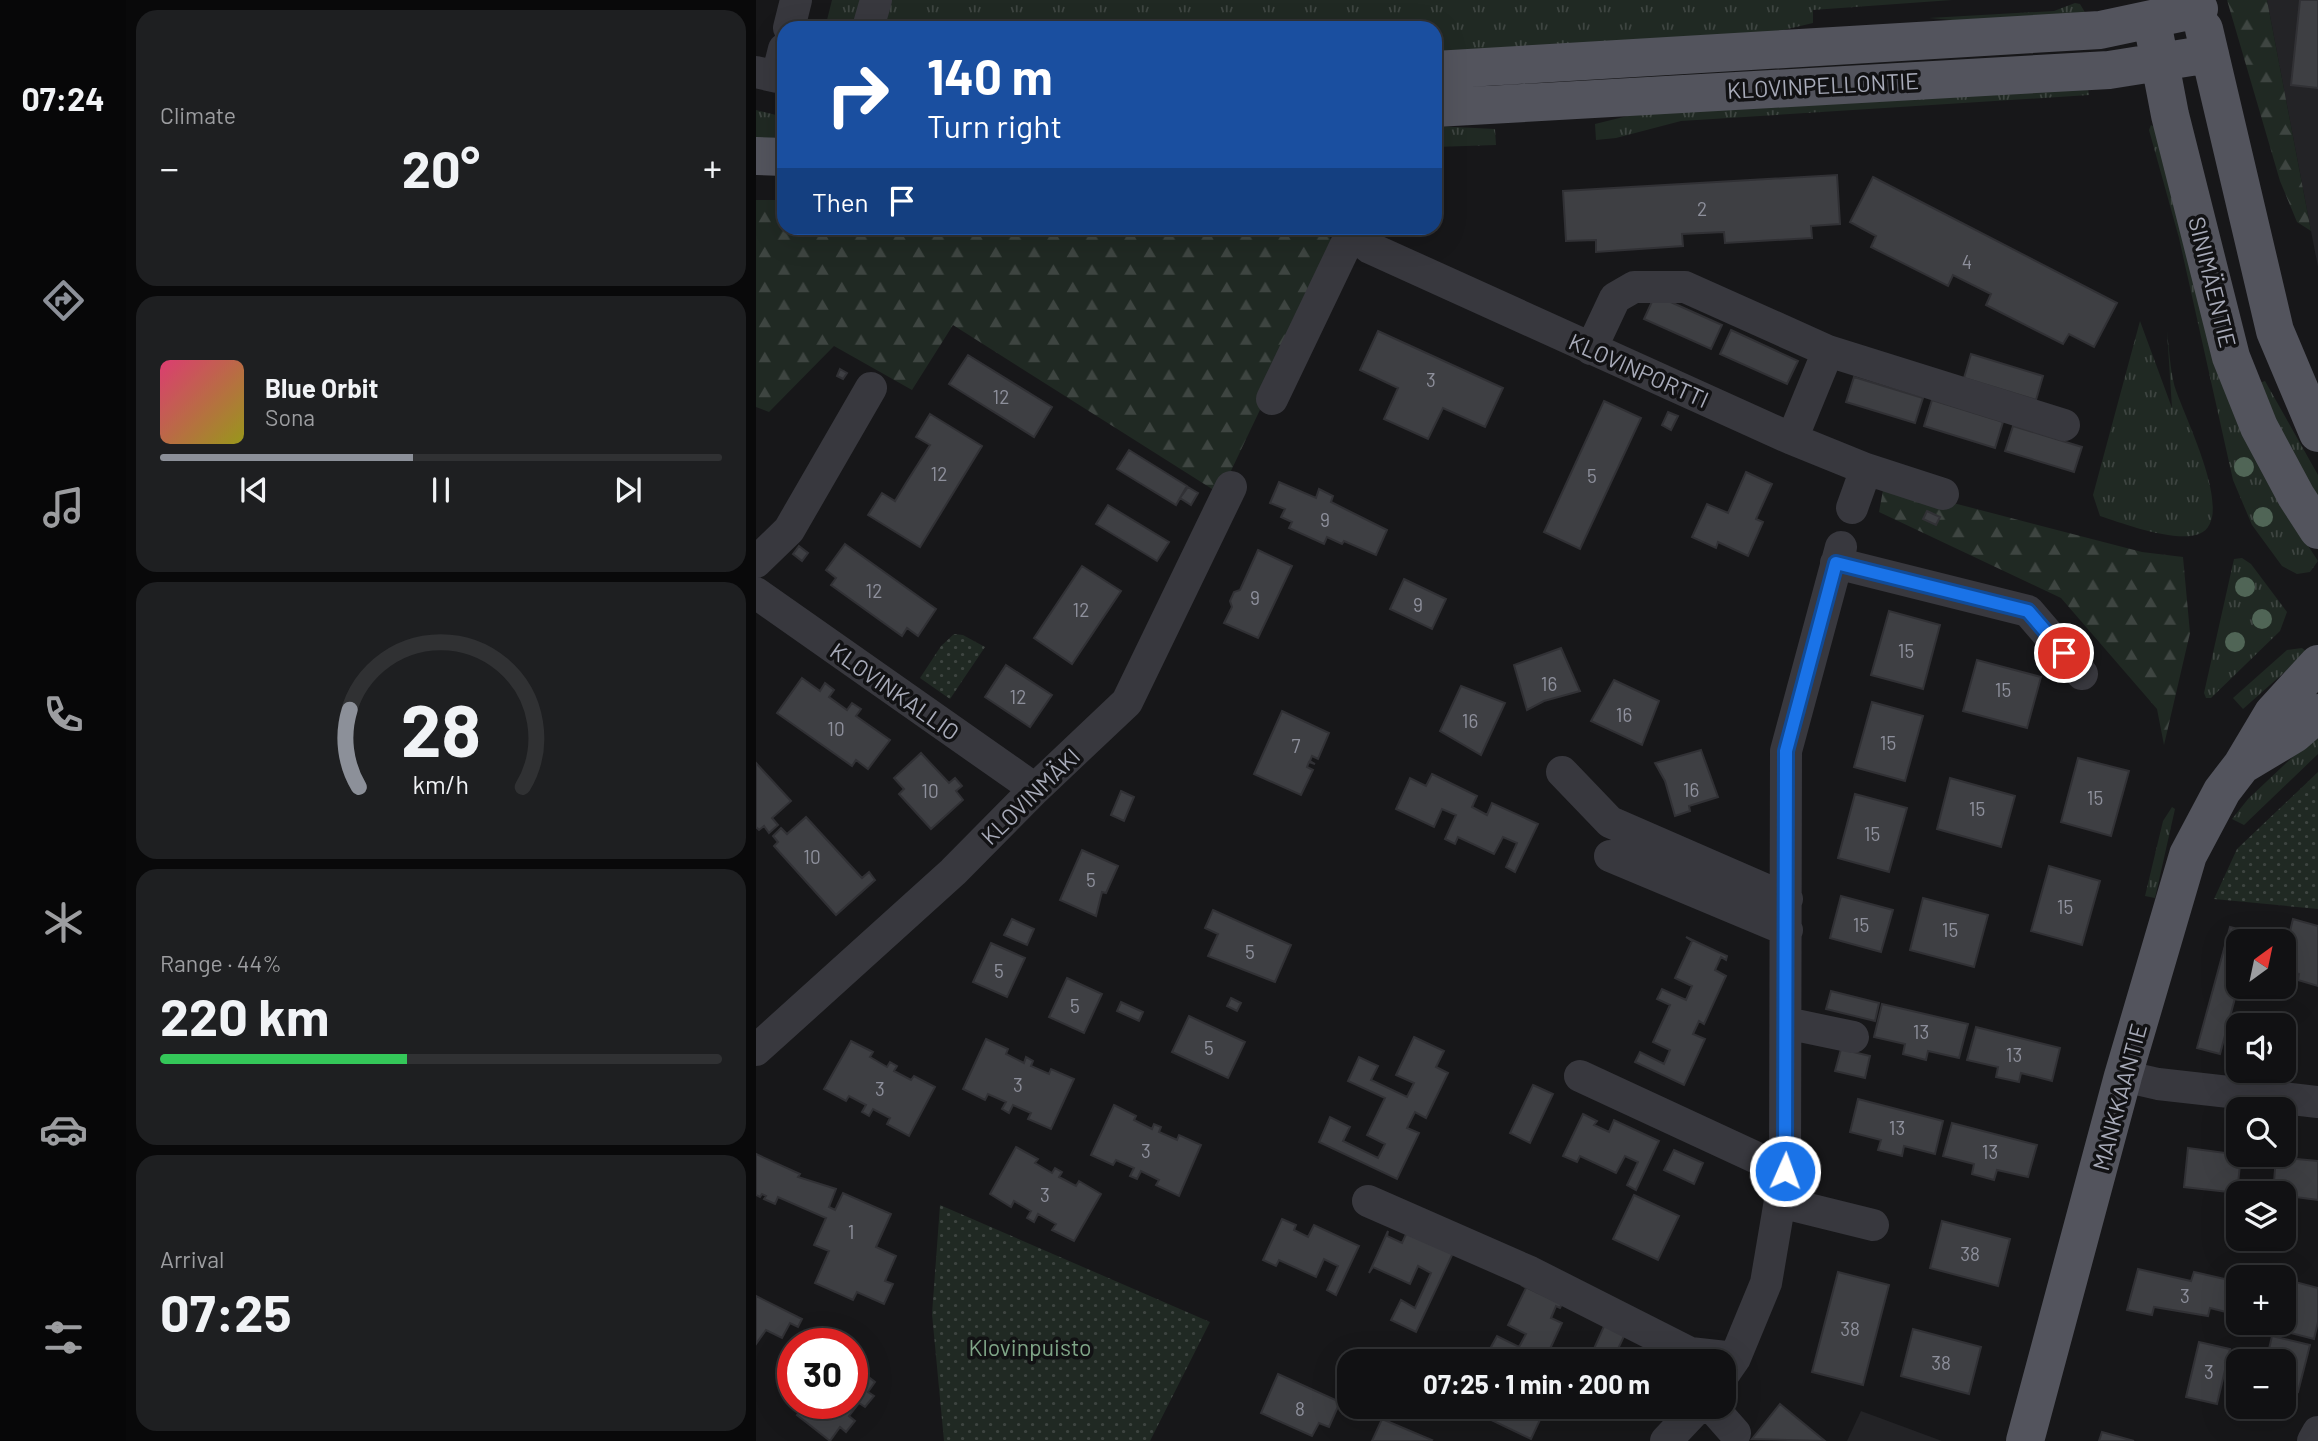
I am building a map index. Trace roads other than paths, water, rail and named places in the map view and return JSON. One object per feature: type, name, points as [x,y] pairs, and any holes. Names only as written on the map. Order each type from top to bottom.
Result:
[{"type":"main road","name":"KLOVINPELLONTIE","points":[[1442,70],[2100,30],[2148,9],[2198,4]]},
{"type":"main road","name":"SINIMÄENTIE","points":[[2198,4],[2275,331],[2318,433]]},
{"type":"main road","name":"SINIMÄENTIE","points":[[2148,9],[2231,357],[2259,426],[2296,496],[2318,530]]},
{"type":"main road","name":"KLOVINPELLONTIE","points":[[1442,108],[2109,70],[2210,54]]},
{"type":"main road","points":[[756,156],[777,157]]},
{"type":"main road","name":"MANKKAANTIE","points":[[2025,1441],[2123,1076],[2188,855],[2216,802],[2273,713],[2318,664]]},
{"type":"main road","name":"MANKKAANTIE","points":[[2242,765],[2294,734],[2318,713]]},
{"type":"street","points":[[791,21],[796,0]]},
{"type":"street","points":[[870,21],[876,0]]},
{"type":"street","points":[[1272,399],[1346,235]]},
{"type":"street","name":"KLOVINPORTTI","points":[[1353,235],[1370,248],[1792,439],[1866,470],[1942,494]]},
{"type":"street","points":[[1591,349],[1615,298],[1634,287],[1685,287],[1828,351],[2064,425]]},
{"type":"street","points":[[1792,439],[1828,351]]},
{"type":"street","points":[[756,562],[789,530],[871,388]]},
{"type":"street","points":[[1852,508],[1866,470]]},
{"type":"street","name":"KLOVINMÄKI","points":[[756,1050],[953,872],[1127,702],[1231,487]]},
{"type":"street","points":[[1736,1350],[1766,1283],[1785,1171],[1786,751],[1839,555],[2028,611],[2082,674]]},
{"type":"street","name":"KLOVINKALLIO","points":[[756,593],[1035,789]]},
{"type":"street","points":[[1562,772],[1610,822],[1787,899]]},
{"type":"street","points":[[1610,856],[1787,930]]},
{"type":"street","points":[[1786,1023],[1853,1037]]},
{"type":"street","points":[[1580,1076],[1785,1171]]},
{"type":"street","points":[[2123,1076],[2158,1084],[2318,1102]]},
{"type":"street","points":[[1368,1200],[1530,1272],[1682,1349]]},
{"type":"street","points":[[1780,1202],[1873,1225]]},
{"type":"street","points":[[1666,1441],[1687,1419]]},
{"type":"street","points":[[1723,1419],[1735,1433]]},
{"type":"street","points":[[2313,1441],[2318,1432]]},
{"type":"park label","name":"Klovinpuisto","points":[[1030,1347]]}]
